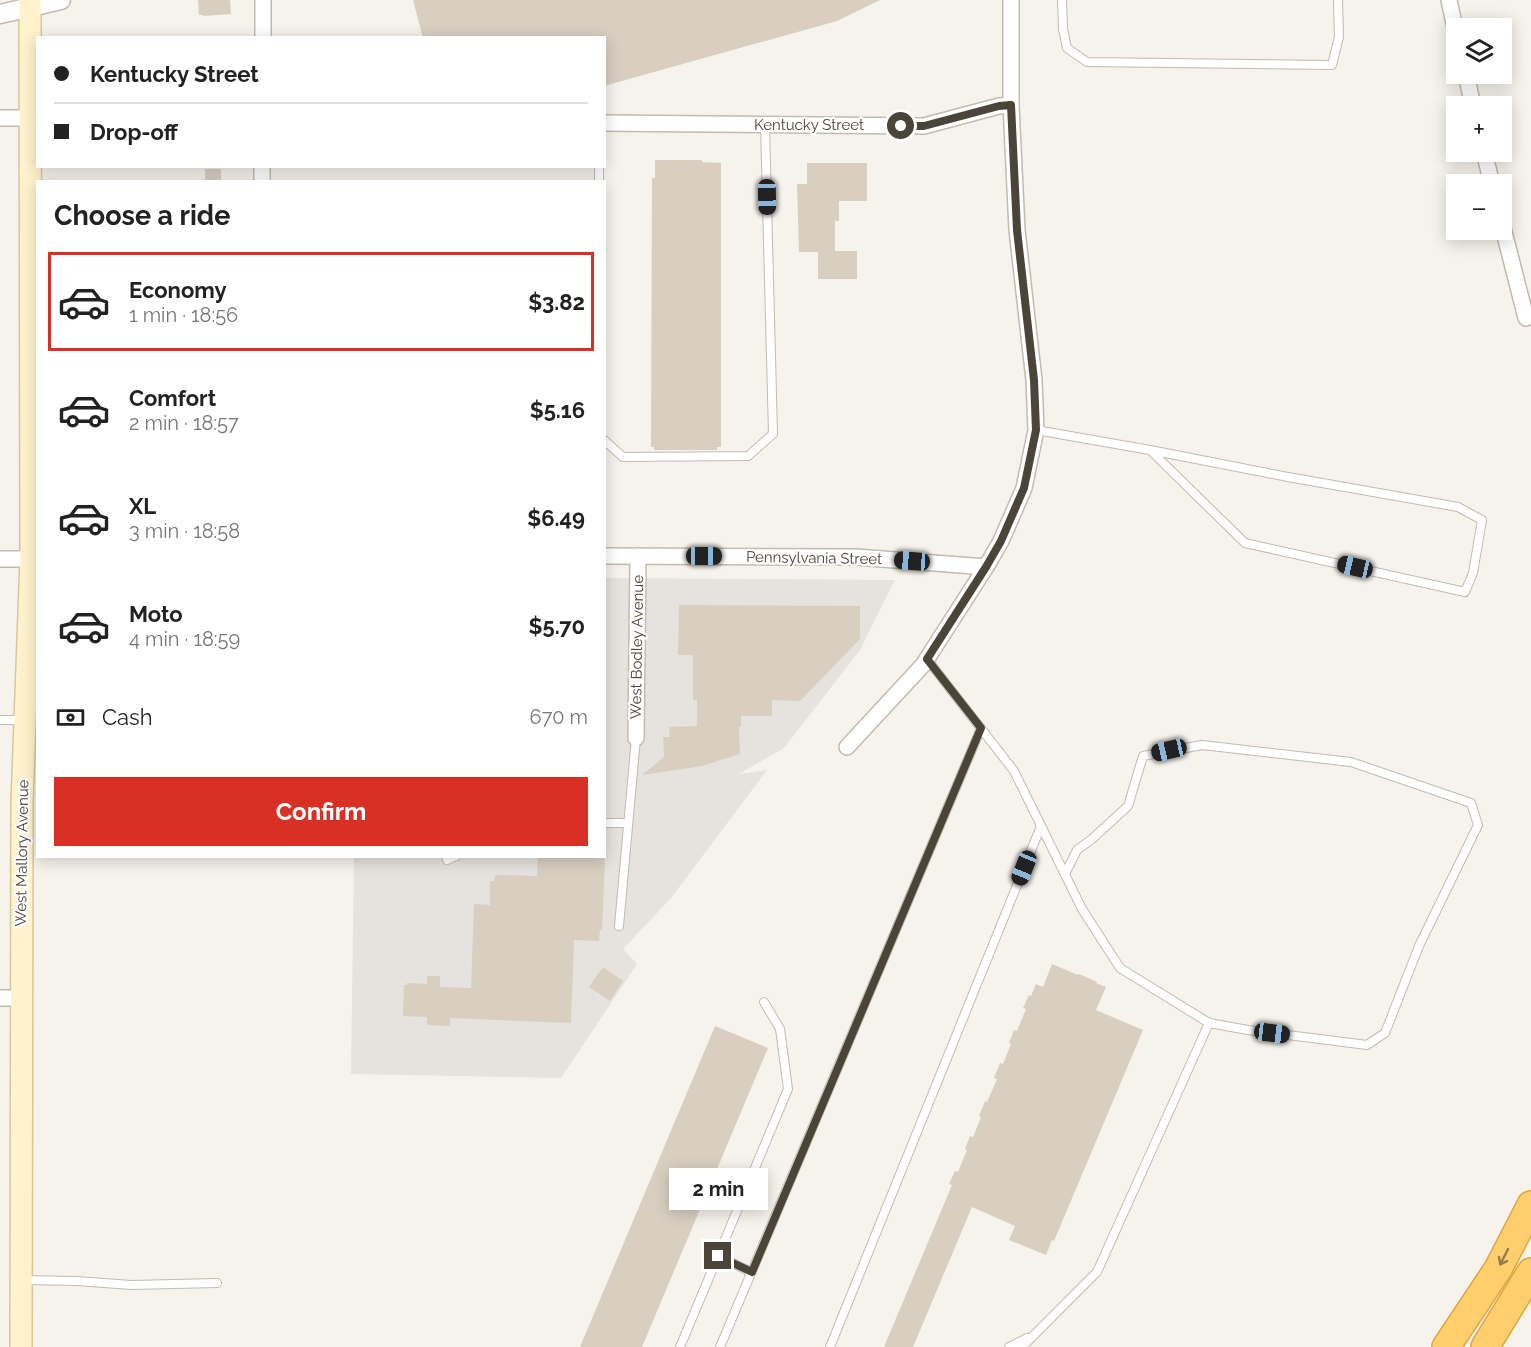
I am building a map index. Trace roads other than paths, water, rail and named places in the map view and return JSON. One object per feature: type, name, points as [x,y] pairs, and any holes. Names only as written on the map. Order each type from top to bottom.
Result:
[{"type":"highway","points":[[1446,1347],[1498,1269],[1531,1205]]},
{"type":"highway","points":[[1485,1347],[1531,1272]]},
{"type":"main road","name":"West Mallory Avenue","points":[[21,1347],[21,1280],[10,998],[34,560],[34,118],[30,4]]},
{"type":"street","points":[[0,14],[30,4],[61,0]]},
{"type":"street","points":[[263,0],[263,36]]},
{"type":"street","points":[[847,747],[927,659],[1001,541],[1024,488],[1036,430],[1034,380],[1017,230],[1011,105],[1011,0]]},
{"type":"street","points":[[1449,0],[1453,18]]},
{"type":"street","name":"Kentucky Street","points":[[606,123],[924,126],[999,106],[1011,105]]},
{"type":"street","points":[[0,118],[34,118]]},
{"type":"street","points":[[1506,240],[1526,318]]},
{"type":"street","name":"Pennsylvania Street","points":[[606,556],[856,557],[986,567]]},
{"type":"street","name":"West Bodley Avenue","points":[[636,738],[638,556]]},
{"type":"street","points":[[0,560],[34,560]]},
{"type":"lane","points":[[1062,0],[1063,29],[1067,48],[1087,62],[1332,65],[1339,37],[1338,0]]},
{"type":"lane","points":[[606,442],[623,457],[748,456],[773,434],[765,125]]},
{"type":"lane","points":[[1036,430],[1150,450],[1288,477],[1458,507],[1482,520],[1473,573],[1465,592],[1245,543],[1150,450]]},
{"type":"lane","points":[[927,659],[1014,771],[1082,909],[1120,968],[1209,1023],[1366,1045],[1385,1033],[1419,946],[1478,825],[1472,803],[1351,762],[1202,745],[1143,756],[1128,806],[1077,850],[1065,874]]},
{"type":"lane","points":[[0,720],[25,720]]},
{"type":"lane","points":[[720,1347],[981,728]]},
{"type":"lane","points":[[619,926],[636,738]]},
{"type":"lane","points":[[606,823],[628,823]]},
{"type":"lane","points":[[830,1347],[1041,826]]},
{"type":"lane","points":[[447,860],[452,858]]},
{"type":"lane","points":[[680,1347],[788,1089],[780,1029],[764,1002]]},
{"type":"lane","points":[[1022,1347],[1097,1272],[1209,1023]]},
{"type":"lane","points":[[718,1256],[752,1272]]},
{"type":"lane","points":[[21,1280],[131,1285],[217,1283]]},
{"type":"lane","points":[[1008,1347],[1034,1335]]}]
